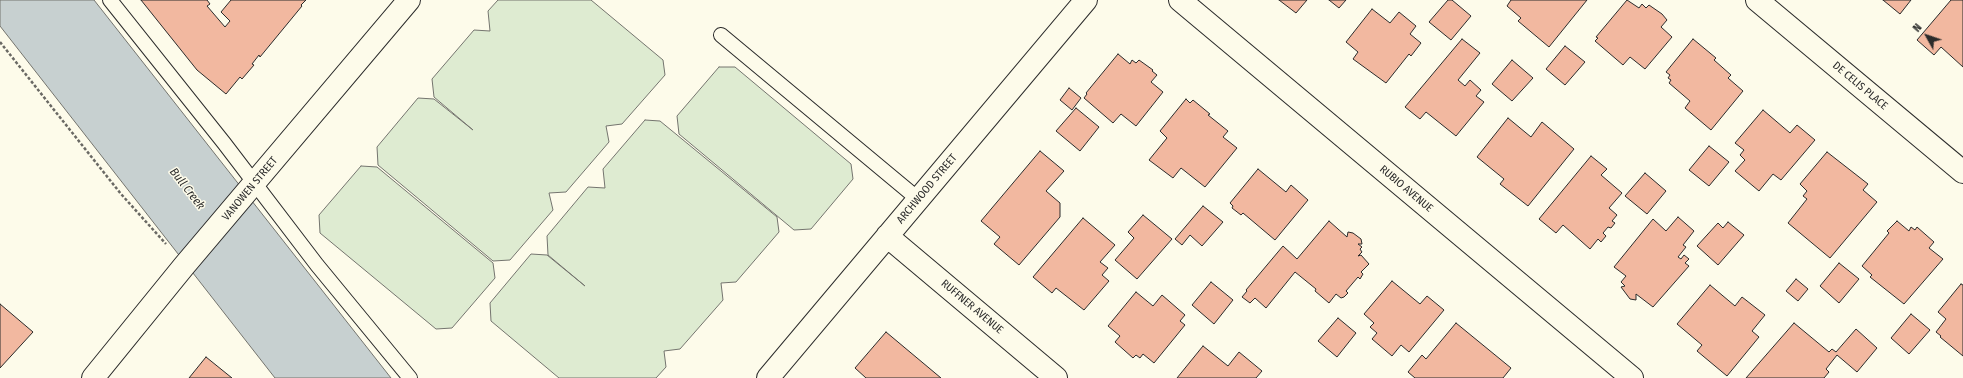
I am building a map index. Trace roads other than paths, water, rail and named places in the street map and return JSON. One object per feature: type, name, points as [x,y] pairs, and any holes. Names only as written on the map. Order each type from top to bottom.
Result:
[{"type":"street","name":"VANOWEN STREET","points":[[93,378],[184,266],[255,184],[409,0]]},
{"type":"street","name":"ARCHWOOD STREET","points":[[768,378],[1086,0]]},
{"type":"street","name":"RUBIO AVENUE","points":[[1180,0],[1632,378]]},
{"type":"street","name":"DE CELIS PLACE","points":[[1757,0],[1963,172]]},
{"type":"street","name":"RUFFNER AVENUE","points":[[887,236],[1056,378]]},
{"type":"lane","points":[[110,0],[317,265],[410,378]]},
{"type":"lane","points":[[721,36],[918,199]]},
{"type":"water","name":"Bull Creek","points":[[0,0],[94,0],[391,378],[275,378],[0,26]]}]
